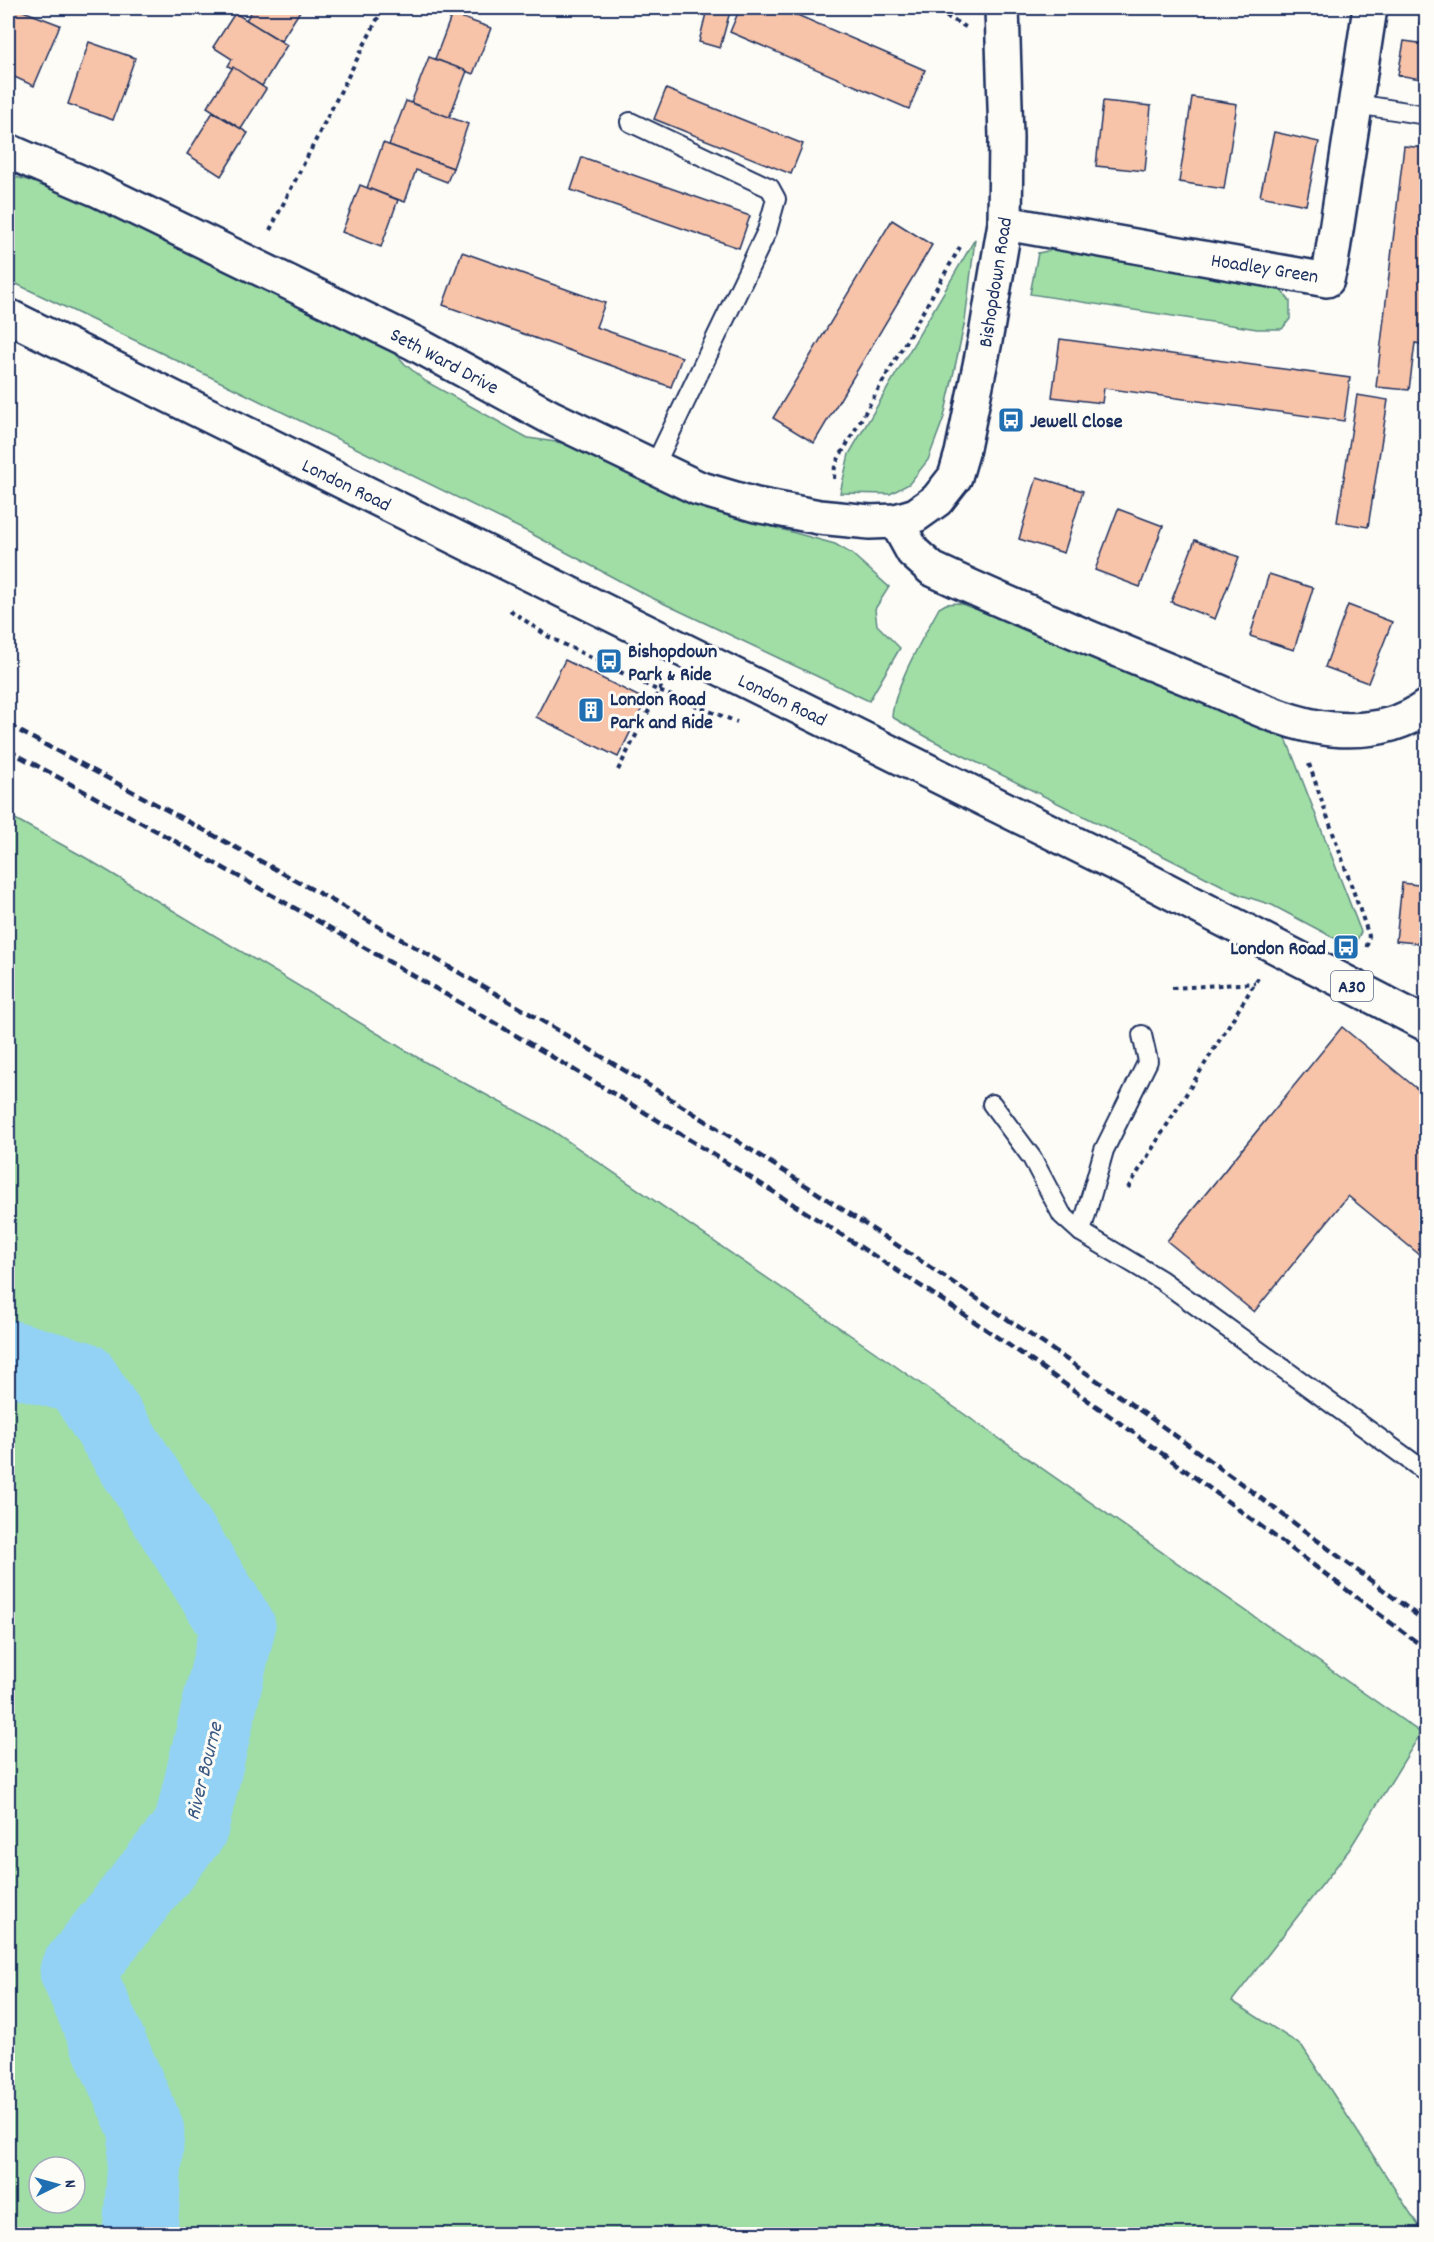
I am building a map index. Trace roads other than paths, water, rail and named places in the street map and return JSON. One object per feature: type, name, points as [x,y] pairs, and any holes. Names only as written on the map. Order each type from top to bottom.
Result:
[{"type":"main road","name":"Bishopdown Road","points":[[896,521],[916,515],[937,500],[955,477],[962,453],[985,341],[1005,222],[1006,138],[1002,8]]},
{"type":"main road","name":"Hoadley Green","points":[[1005,222],[1327,280],[1370,8]]},
{"type":"main road","name":"Seth Ward Drive","points":[[8,151],[96,189],[414,342],[552,418],[698,488],[756,505],[831,518],[870,522],[896,521]]},
{"type":"main road","name":"London Road","points":[[8,316],[1120,866],[1426,1024]]},
{"type":"main road","points":[[896,521],[913,552],[932,569],[1108,646],[1293,721],[1330,729],[1365,730],[1390,725],[1414,716],[1426,707]]},
{"type":"lane","points":[[1356,104],[1426,115]]},
{"type":"lane","points":[[630,122],[770,188],[776,199],[767,231],[654,467]]},
{"type":"lane","points":[[1081,1232],[1104,1150],[1148,1061],[1142,1035]]},
{"type":"lane","points":[[992,1104],[1032,1158],[1062,1215],[1081,1232],[1161,1280],[1426,1472]]},
{"type":"waterway","name":"River Bourne","points":[[8,1357],[81,1378],[238,1627],[191,1827],[77,1971],[147,2131],[140,2234]]},
{"type":"railway","points":[[8,725],[270,866],[443,963],[698,1116],[925,1264],[1148,1416],[1426,1622]]},
{"type":"railway","points":[[8,750],[454,999],[782,1197],[959,1311],[1094,1405],[1426,1649]]},
{"type":"place","name":"Jewell Close","points":[[1011,420]]},
{"type":"place","name":"Bishopdown Park & Ride","points":[[609,661]]},
{"type":"place","name":"London Road Park and Ride","points":[[591,710]]},
{"type":"place","name":"London Road","points":[[1346,947]]}]
